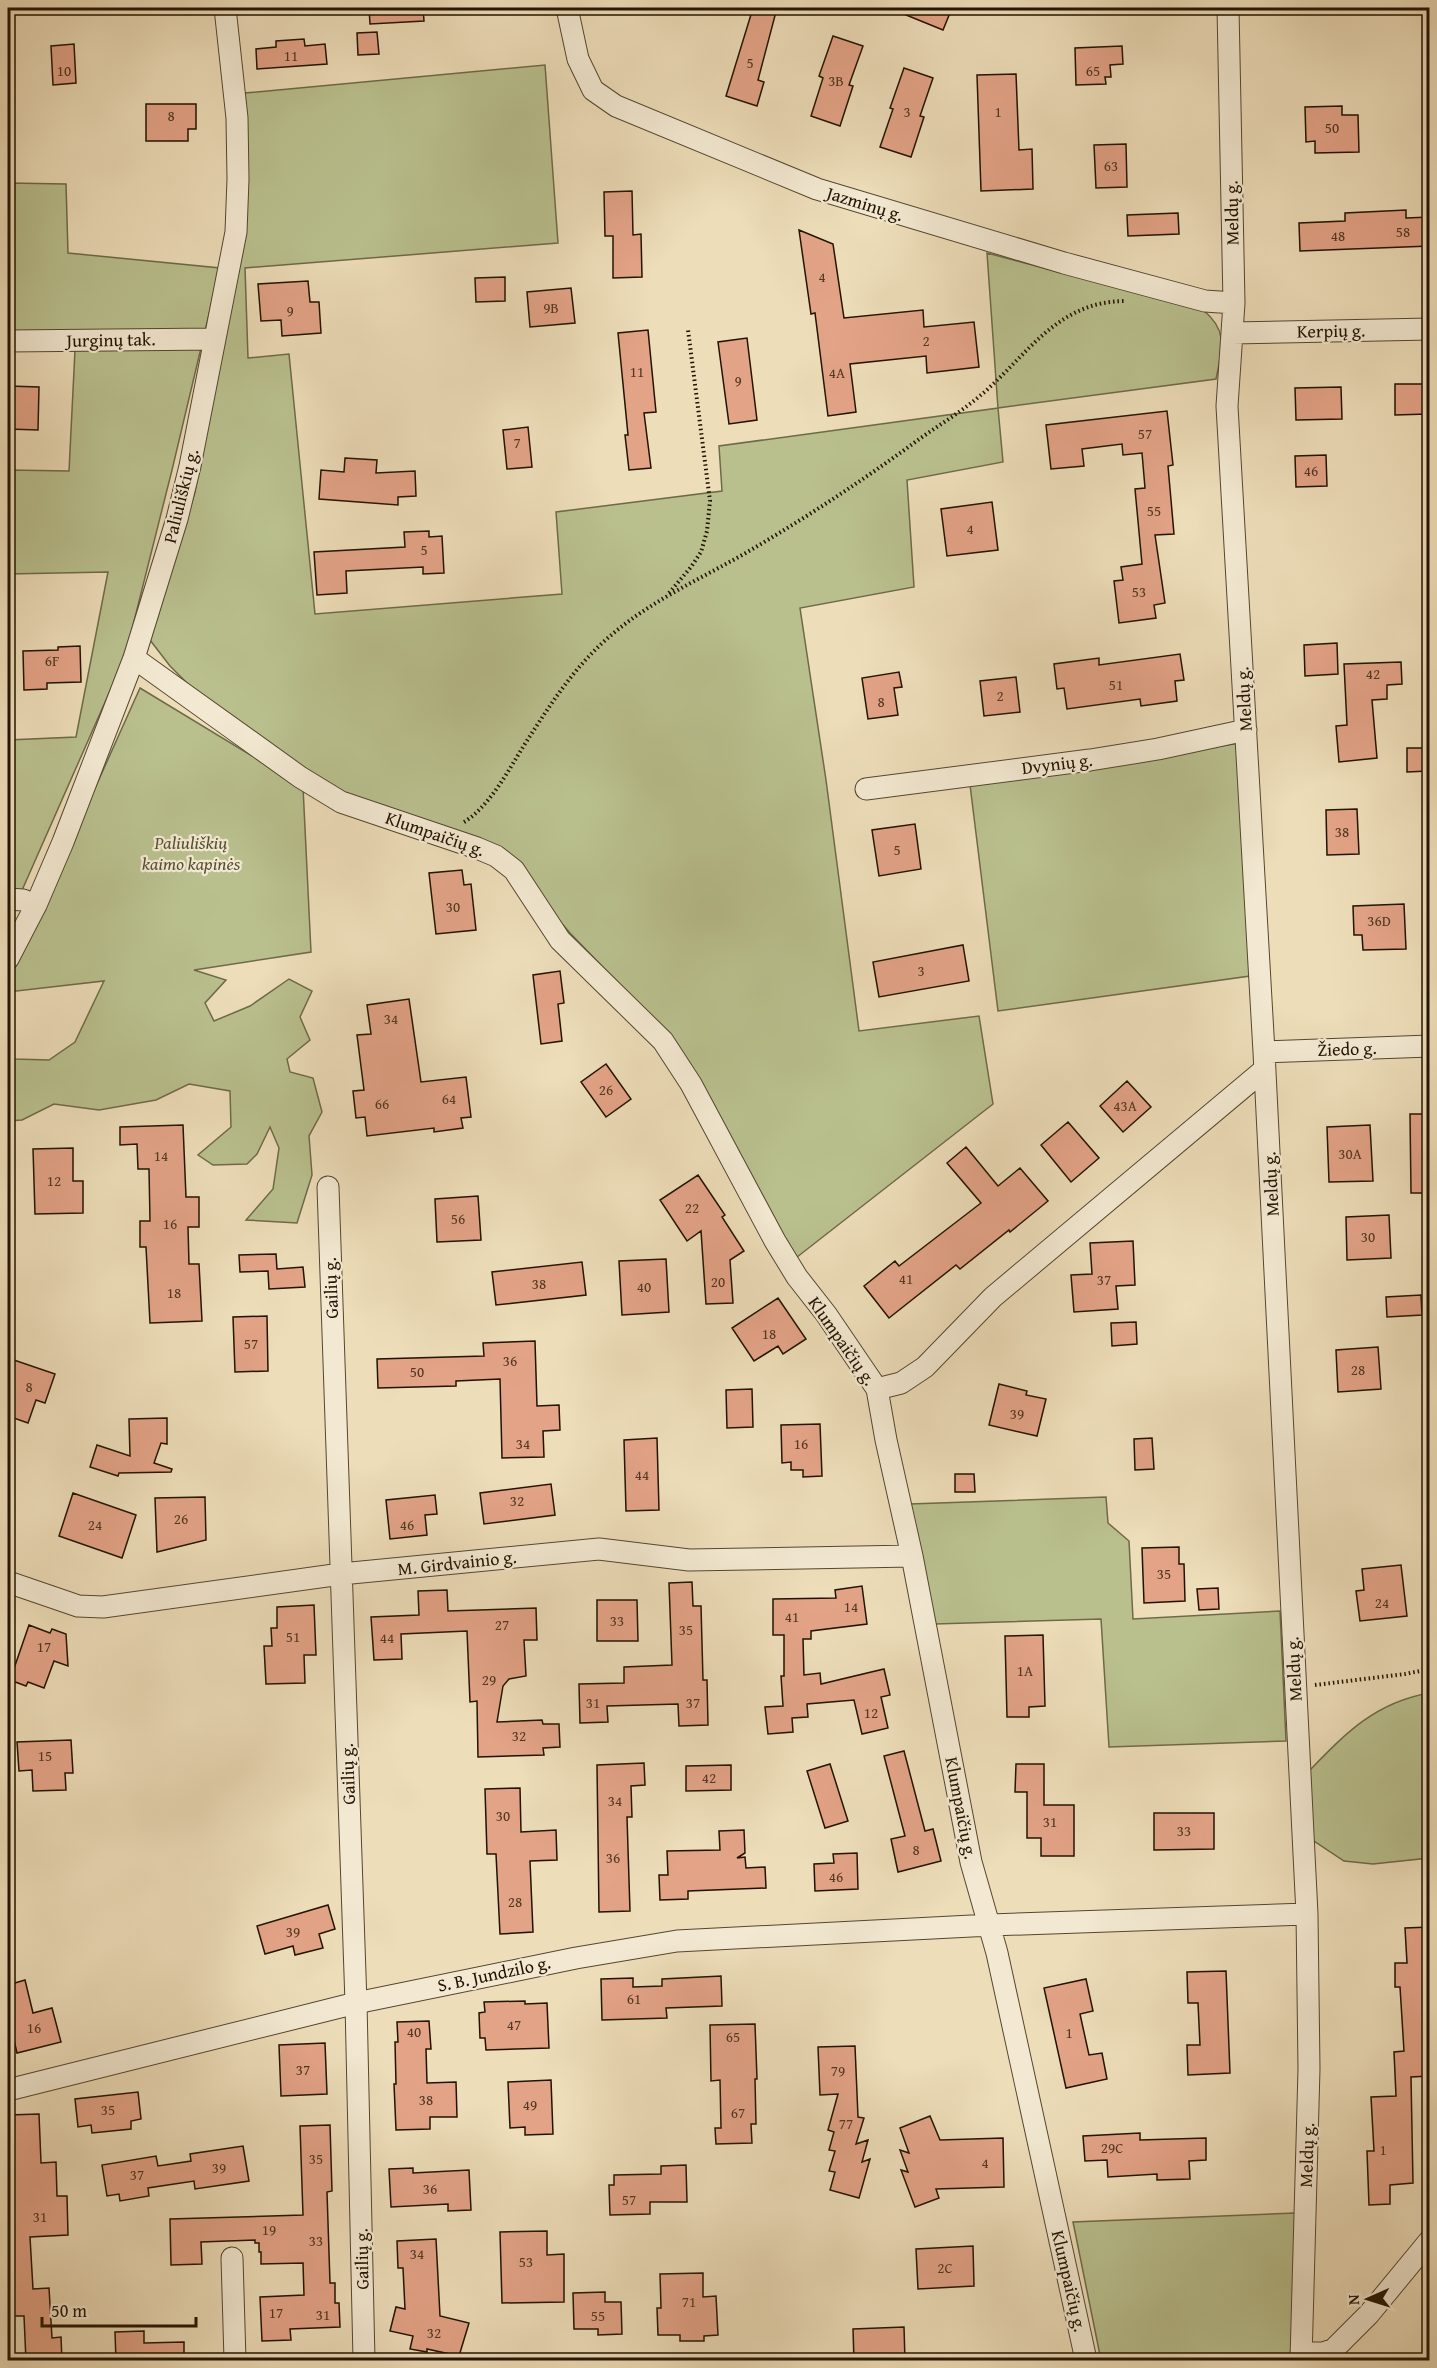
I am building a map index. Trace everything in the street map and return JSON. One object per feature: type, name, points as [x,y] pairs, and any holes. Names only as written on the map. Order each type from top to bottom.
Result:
[{"type":"street","name":"Paliuliškių g.","points":[[8,959],[36,905],[63,842],[134,658],[177,519],[236,232],[237,118],[225,8]]},
{"type":"street","name":"Jazminų g.","points":[[567,8],[578,59],[593,90],[616,106],[817,189],[1064,263],[1205,301],[1234,303]]},
{"type":"street","name":"Meldų g.","points":[[1228,8],[1234,303],[1227,406],[1264,1060],[1307,1914],[1310,2069],[1301,2357]]},
{"type":"street","name":"Kerpių g.","points":[[1232,333],[1430,329]]},
{"type":"street","name":"Jurginų tak.","points":[[8,341],[215,339]]},
{"type":"street","name":"Klumpaičių g.","points":[[134,658],[300,777],[341,802],[496,856],[514,870],[560,940],[663,1041],[691,1084],[791,1268],[826,1314],[877,1389],[885,1440],[912,1556],[971,1862],[991,1925],[1086,2361]]},
{"type":"street","name":"Dvynių g.","points":[[866,789],[1090,760],[1158,749],[1246,730]]},
{"type":"street","points":[[8,899],[23,900],[36,905]]},
{"type":"street","name":"Žiedo g.","points":[[1264,1060],[1430,1046]]},
{"type":"street","points":[[877,1389],[901,1383],[925,1367],[993,1297],[1264,1060]]},
{"type":"street","name":"Gailių g.","points":[[328,1187],[356,2003],[364,2361]]},
{"type":"street","name":"M. Girdvainio g.","points":[[8,1582],[78,1606],[103,1607],[341,1574],[599,1549],[688,1560],[912,1556]]},
{"type":"street","name":"S. B. Jundzilo g.","points":[[8,2090],[356,2003],[576,1958],[677,1941],[991,1925],[1307,1914]]},
{"type":"street","points":[[1301,2357],[1334,2349],[1369,2314],[1430,2240]]},
{"type":"street","points":[[232,2258],[235,2361]]},
{"type":"path","points":[[439,835],[470,818],[495,790],[572,675],[609,637],[667,596],[744,554],[852,488],[980,396],[1051,328],[1070,314],[1095,304],[1125,301]]},
{"type":"path","points":[[667,596],[692,567],[701,552],[707,531],[710,501],[688,330]]},
{"type":"path","points":[[1295,1688],[1430,1669]]},
{"type":"green space","points":[[545,65],[558,243],[245,268],[248,358],[289,354],[315,614],[562,594],[556,512],[722,491],[719,446],[998,408],[1003,462],[907,480],[914,587],[800,608],[826,780],[859,1031],[979,1016],[993,1104],[792,1261],[649,1015],[570,933],[547,906],[526,875],[350,796],[315,777],[202,698],[170,666],[150,640],[195,492],[245,227],[245,93]]},
{"type":"green space","points":[[8,183],[66,184],[68,253],[220,268],[125,657],[8,922],[8,740],[76,737],[108,572],[8,574],[8,470],[69,471],[75,350],[8,350]]},
{"type":"green space","points":[[987,253],[1203,310],[1217,325],[1220,333],[1222,341],[1216,379],[998,408]]},
{"type":"green space","name":"Paliuliškių kaimo kapinės","points":[[140,688],[303,787],[311,952],[194,970],[226,980],[205,1003],[214,1021],[250,1006],[289,979],[312,991],[300,1017],[310,1040],[287,1059],[290,1072],[313,1078],[322,1112],[309,1136],[312,1175],[297,1223],[246,1220],[273,1189],[279,1148],[270,1127],[257,1154],[247,1164],[213,1165],[198,1155],[231,1127],[230,1091],[189,1084],[156,1100],[99,1110],[54,1104],[22,1120],[8,1121],[8,1046],[14,1059],[49,1060],[75,1042],[104,981],[8,992],[8,982]]},
{"type":"green space","points":[[1240,743],[1250,976],[998,1011],[970,785]]},
{"type":"green space","points":[[1106,1497],[1108,1523],[1129,1541],[1133,1619],[1280,1611],[1286,1741],[1109,1747],[1101,1619],[935,1624],[910,1504]]},
{"type":"green space","points":[[1429,1693],[1429,1858],[1373,1864],[1344,1861],[1311,1839],[1308,1772],[1348,1733],[1376,1712],[1392,1704]]},
{"type":"green space","points":[[1295,2213],[1291,2360],[1101,2360],[1073,2222]]},
{"type":"building","points":[[369,8],[423,8],[424,21],[370,24]]},
{"type":"building","points":[[753,8],[777,8],[758,80],[764,82],[757,106],[726,96]]},
{"type":"building","points":[[889,8],[952,8],[943,30]]},
{"type":"building","points":[[377,32],[379,54],[358,55],[357,33]]},
{"type":"building","points":[[833,36],[863,46],[849,85],[853,86],[840,126],[811,116],[823,78],[819,76]]},
{"type":"building","points":[[304,39],[305,46],[325,44],[327,64],[257,69],[256,49],[276,47],[276,41]]},
{"type":"building","points":[[74,44],[76,83],[53,85],[51,46]]},
{"type":"building","points":[[1122,46],[1123,64],[1110,65],[1111,77],[1105,77],[1106,84],[1076,85],[1075,48]]},
{"type":"building","points":[[904,68],[933,78],[920,116],[924,117],[911,157],[880,147]]},
{"type":"building","points":[[1016,74],[1019,150],[1032,149],[1033,189],[981,191],[977,75]]},
{"type":"building","points":[[146,104],[196,104],[196,129],[188,129],[188,141],[146,141]]},
{"type":"building","points":[[1342,106],[1342,115],[1358,115],[1359,152],[1315,153],[1315,141],[1306,142],[1305,107]]},
{"type":"building","points":[[1126,144],[1127,187],[1096,188],[1094,145]]},
{"type":"building","points":[[632,191],[633,235],[641,234],[642,277],[613,278],[613,236],[605,236],[604,192]]},
{"type":"building","points":[[1406,210],[1406,218],[1430,217],[1430,246],[1300,251],[1299,223],[1345,221],[1345,213]]},
{"type":"building","points":[[1178,213],[1179,234],[1128,236],[1127,215]]},
{"type":"building","points":[[799,230],[833,244],[844,318],[923,310],[924,327],[974,322],[979,367],[927,373],[926,356],[850,364],[856,412],[828,416],[815,313],[811,314]]},
{"type":"building","points":[[505,277],[505,301],[476,302],[475,278]]},
{"type":"building","points":[[308,281],[310,302],[319,302],[321,333],[282,336],[281,320],[261,321],[258,284]]},
{"type":"building","points":[[571,288],[575,323],[530,327],[527,292]]},
{"type":"building","points":[[648,330],[656,412],[644,413],[651,468],[629,470],[625,435],[628,435],[618,333]]},
{"type":"building","points":[[747,338],[757,420],[729,424],[718,342]]},
{"type":"building","points":[[1395,384],[1426,384],[1427,414],[1395,415]]},
{"type":"building","points":[[8,386],[39,387],[38,430],[8,429]]},
{"type":"building","points":[[1341,387],[1342,419],[1296,420],[1295,388]]},
{"type":"building","points":[[1167,411],[1173,465],[1168,466],[1174,534],[1155,535],[1165,603],[1154,605],[1156,618],[1119,623],[1114,581],[1123,580],[1121,567],[1142,564],[1135,489],[1145,488],[1142,453],[1123,455],[1122,444],[1082,449],[1084,466],[1051,469],[1046,425]]},
{"type":"building","points":[[528,427],[532,467],[507,469],[503,430]]},
{"type":"building","points":[[1326,455],[1327,486],[1296,487],[1295,456]]},
{"type":"building","points":[[345,458],[377,460],[376,473],[415,471],[416,496],[398,497],[398,505],[319,499],[321,470],[344,472]]},
{"type":"building","points":[[992,502],[998,550],[947,556],[941,509]]},
{"type":"building","points":[[429,531],[429,537],[442,536],[444,573],[423,574],[423,567],[346,571],[347,593],[317,595],[314,552],[405,547],[404,532]]},
{"type":"building","points":[[1337,643],[1338,674],[1305,676],[1304,645]]},
{"type":"building","points":[[80,646],[81,682],[47,683],[47,689],[24,690],[23,651],[58,650],[58,647]]},
{"type":"building","points":[[1180,654],[1184,680],[1175,681],[1177,701],[1141,706],[1140,699],[1067,709],[1064,688],[1057,689],[1054,664],[1099,658],[1099,665]]},
{"type":"building","points":[[1401,662],[1402,684],[1387,685],[1387,699],[1372,700],[1377,758],[1339,762],[1336,726],[1347,725],[1344,664]]},
{"type":"building","points":[[899,672],[902,687],[894,688],[898,715],[868,719],[862,678]]},
{"type":"building","points":[[1016,677],[1020,712],[984,716],[980,681]]},
{"type":"building","points":[[1407,748],[1428,748],[1428,771],[1407,772]]},
{"type":"building","points":[[1357,809],[1359,854],[1327,855],[1326,810]]},
{"type":"building","points":[[915,824],[921,869],[879,876],[872,830]]},
{"type":"building","points":[[462,870],[464,885],[471,884],[476,930],[436,934],[429,873]]},
{"type":"building","points":[[1404,904],[1406,949],[1363,950],[1362,935],[1354,935],[1353,906]]},
{"type":"building","points":[[963,945],[969,981],[879,997],[873,962]]},
{"type":"building","points":[[560,971],[564,1003],[558,1004],[562,1041],[541,1044],[533,975]]},
{"type":"building","points":[[409,999],[421,1082],[466,1077],[471,1117],[461,1118],[463,1128],[434,1132],[434,1128],[367,1136],[365,1117],[356,1118],[353,1091],[364,1090],[357,1035],[371,1034],[367,1005]]},
{"type":"building","points":[[606,1064],[631,1099],[606,1117],[581,1082]]},
{"type":"building","points":[[1127,1081],[1151,1107],[1123,1132],[1100,1106]]},
{"type":"building","points":[[1410,1114],[1430,1114],[1430,1193],[1411,1193]]},
{"type":"building","points":[[1068,1122],[1099,1158],[1071,1182],[1041,1145]]},
{"type":"building","points":[[183,1125],[186,1197],[199,1197],[199,1227],[188,1227],[189,1264],[199,1264],[202,1321],[150,1323],[146,1247],[140,1247],[140,1221],[150,1221],[149,1169],[138,1169],[137,1144],[120,1145],[120,1127]]},
{"type":"building","points":[[1370,1125],[1373,1181],[1329,1182],[1327,1127]]},
{"type":"building","points":[[966,1147],[998,1186],[1020,1168],[1048,1201],[960,1269],[956,1265],[889,1318],[864,1286],[895,1261],[899,1266],[981,1203],[947,1163]]},
{"type":"building","points":[[73,1148],[73,1181],[83,1181],[83,1213],[35,1214],[33,1149]]},
{"type":"building","points":[[698,1175],[725,1215],[722,1217],[744,1251],[730,1260],[733,1303],[706,1304],[701,1231],[687,1241],[660,1200]]},
{"type":"building","points":[[478,1196],[481,1240],[437,1242],[435,1199]]},
{"type":"building","points":[[1389,1215],[1391,1258],[1347,1260],[1346,1217]]},
{"type":"building","points":[[1133,1241],[1135,1285],[1116,1286],[1118,1309],[1074,1312],[1071,1275],[1092,1274],[1090,1243]]},
{"type":"building","points":[[276,1254],[277,1269],[303,1267],[305,1287],[269,1289],[268,1271],[240,1272],[239,1255]]},
{"type":"building","points":[[666,1259],[669,1312],[622,1315],[619,1261]]},
{"type":"building","points":[[582,1262],[586,1295],[496,1305],[492,1272]]},
{"type":"building","points":[[1421,1295],[1422,1315],[1387,1317],[1386,1297]]},
{"type":"building","points":[[778,1298],[806,1339],[783,1354],[778,1346],[754,1361],[732,1328]]},
{"type":"building","points":[[267,1316],[268,1371],[235,1372],[233,1317]]},
{"type":"building","points":[[1136,1322],[1137,1344],[1112,1346],[1111,1323]]},
{"type":"building","points":[[535,1341],[537,1406],[559,1405],[560,1430],[543,1431],[544,1457],[502,1458],[500,1379],[456,1381],[456,1386],[378,1388],[377,1359],[484,1356],[483,1343]]},
{"type":"building","points":[[1378,1347],[1381,1389],[1338,1392],[1336,1350]]},
{"type":"building","points":[[8,1358],[55,1374],[45,1403],[36,1400],[28,1423],[8,1416]]},
{"type":"building","points":[[999,1384],[1027,1391],[1026,1395],[1046,1399],[1037,1436],[989,1425]]},
{"type":"building","points":[[752,1389],[753,1427],[727,1428],[726,1390]]},
{"type":"building","points":[[167,1418],[167,1444],[161,1443],[154,1463],[172,1469],[171,1472],[119,1473],[118,1476],[90,1467],[97,1445],[130,1456],[129,1419]]},
{"type":"building","points":[[820,1424],[822,1476],[803,1477],[803,1470],[791,1470],[791,1462],[782,1463],[781,1425]]},
{"type":"building","points":[[657,1438],[659,1510],[626,1511],[624,1440]]},
{"type":"building","points":[[1152,1438],[1154,1469],[1135,1470],[1134,1439]]},
{"type":"building","points":[[955,1474],[974,1474],[975,1492],[955,1492]]},
{"type":"building","points":[[551,1484],[555,1515],[484,1524],[480,1493]]},
{"type":"building","points":[[73,1493],[136,1515],[122,1558],[59,1536]]},
{"type":"building","points":[[435,1495],[437,1514],[425,1515],[427,1535],[390,1539],[386,1500]]},
{"type":"building","points":[[205,1497],[206,1540],[157,1552],[155,1498]]},
{"type":"building","points":[[1179,1547],[1179,1564],[1184,1564],[1185,1601],[1144,1603],[1142,1548]]},
{"type":"building","points":[[1401,1565],[1407,1616],[1360,1621],[1356,1591],[1364,1590],[1362,1569]]},
{"type":"building","points":[[692,1582],[693,1606],[701,1606],[703,1680],[707,1680],[708,1725],[679,1726],[678,1704],[607,1706],[608,1722],[580,1723],[579,1684],[624,1683],[624,1667],[672,1665],[669,1583]]},
{"type":"building","points":[[862,1586],[867,1624],[811,1631],[811,1639],[803,1639],[804,1675],[820,1673],[821,1684],[884,1669],[890,1695],[881,1697],[888,1728],[862,1734],[854,1700],[807,1704],[808,1717],[792,1718],[793,1732],[768,1734],[765,1707],[783,1706],[781,1676],[784,1676],[784,1635],[773,1635],[773,1599],[836,1598],[835,1590]]},
{"type":"building","points":[[1218,1588],[1219,1609],[1199,1610],[1197,1589]]},
{"type":"building","points":[[447,1590],[448,1611],[536,1608],[537,1640],[524,1640],[526,1676],[509,1679],[503,1686],[497,1722],[542,1720],[543,1724],[559,1724],[560,1747],[543,1748],[544,1755],[478,1757],[477,1701],[470,1702],[467,1631],[401,1634],[402,1659],[374,1660],[371,1617],[419,1615],[418,1591]]},
{"type":"building","points":[[597,1600],[637,1600],[638,1641],[597,1641]]},
{"type":"building","points":[[314,1605],[316,1655],[304,1655],[305,1683],[266,1684],[264,1646],[272,1646],[271,1628],[277,1628],[277,1607]]},
{"type":"building","points":[[29,1625],[50,1633],[52,1629],[66,1634],[68,1666],[54,1661],[44,1688],[28,1682],[26,1686],[10,1680]]},
{"type":"building","points":[[1043,1635],[1045,1706],[1029,1707],[1029,1717],[1007,1717],[1005,1636]]},
{"type":"building","points":[[71,1740],[73,1773],[65,1773],[66,1790],[33,1791],[32,1770],[19,1771],[17,1742]]},
{"type":"building","points":[[904,1751],[925,1831],[933,1829],[941,1861],[898,1872],[891,1839],[905,1836],[884,1756]]},
{"type":"building","points":[[644,1763],[645,1785],[631,1786],[632,1817],[627,1817],[630,1911],[599,1912],[597,1765]]},
{"type":"building","points":[[830,1764],[848,1821],[825,1828],[807,1771]]},
{"type":"building","points":[[1016,1764],[1044,1764],[1044,1805],[1074,1805],[1074,1856],[1041,1856],[1041,1838],[1027,1838],[1027,1792],[1015,1792]]},
{"type":"building","points":[[731,1765],[731,1790],[686,1791],[686,1766]]},
{"type":"building","points":[[520,1788],[521,1832],[556,1830],[557,1860],[530,1861],[533,1932],[500,1934],[496,1854],[487,1854],[485,1789]]},
{"type":"building","points":[[1154,1813],[1214,1813],[1214,1849],[1154,1850]]},
{"type":"building","points":[[744,1830],[745,1853],[737,1858],[745,1857],[746,1868],[765,1867],[766,1888],[688,1891],[688,1899],[660,1900],[659,1875],[668,1875],[667,1851],[720,1850],[719,1831]]},
{"type":"building","points":[[857,1853],[858,1889],[815,1891],[814,1864],[834,1863],[833,1854]]},
{"type":"building","points":[[328,1905],[335,1929],[319,1934],[323,1948],[295,1955],[293,1946],[265,1954],[257,1926]]},
{"type":"building","points":[[1430,1927],[1430,2076],[1411,2077],[1413,2183],[1390,2185],[1390,2204],[1369,2205],[1367,2151],[1374,2151],[1371,2097],[1396,2096],[1394,2052],[1404,2051],[1400,1987],[1395,1987],[1395,1963],[1407,1963],[1405,1928]]},
{"type":"building","points":[[1226,1971],[1230,2073],[1188,2075],[1187,2045],[1200,2045],[1198,2003],[1188,2003],[1187,1972]]},
{"type":"building","points":[[721,1976],[722,2006],[666,2008],[667,2018],[602,2020],[601,1979],[633,1978],[633,1987],[662,1986],[662,1979]]},
{"type":"building","points":[[1086,1979],[1093,2011],[1080,2014],[1089,2055],[1102,2053],[1107,2079],[1066,2088],[1044,1988]]},
{"type":"building","points":[[25,1980],[33,2013],[52,2008],[61,2042],[17,2053],[8,2014],[8,1985]]},
{"type":"building","points":[[525,2001],[525,2004],[547,2003],[549,2048],[486,2050],[485,2038],[480,2038],[479,2013],[485,2012],[484,2002]]},
{"type":"building","points":[[429,2021],[431,2049],[426,2049],[427,2083],[456,2082],[457,2117],[430,2117],[430,2129],[396,2130],[394,2084],[396,2084],[397,2022]]},
{"type":"building","points":[[755,2024],[756,2124],[751,2124],[752,2143],[716,2144],[715,2128],[721,2128],[720,2080],[711,2081],[710,2025]]},
{"type":"building","points":[[325,2043],[327,2094],[281,2096],[279,2045]]},
{"type":"building","points":[[855,2046],[858,2117],[864,2118],[856,2144],[868,2140],[862,2162],[870,2159],[859,2198],[830,2190],[835,2172],[829,2171],[835,2151],[829,2150],[834,2132],[828,2130],[838,2094],[820,2095],[818,2047]]},
{"type":"building","points":[[551,2080],[553,2134],[525,2135],[525,2127],[510,2128],[508,2082]]},
{"type":"building","points":[[138,2092],[141,2119],[131,2121],[131,2129],[92,2133],[91,2125],[78,2127],[75,2099]]},
{"type":"building","points":[[39,2114],[41,2163],[56,2162],[57,2196],[67,2196],[68,2235],[30,2237],[33,2289],[49,2288],[52,2338],[61,2337],[62,2361],[26,2361],[24,2316],[13,2316],[12,2285],[8,2286],[8,2265],[14,2265],[8,2162],[8,2115]]},
{"type":"building","points":[[930,2116],[940,2140],[1003,2138],[1004,2187],[936,2189],[939,2198],[915,2207],[901,2170],[908,2172],[900,2150],[909,2153],[900,2128]]},
{"type":"building","points":[[330,2125],[332,2191],[327,2192],[330,2283],[335,2283],[335,2303],[339,2303],[340,2327],[290,2329],[291,2340],[262,2341],[260,2297],[304,2295],[303,2263],[261,2264],[259,2243],[255,2243],[255,2240],[201,2242],[202,2264],[171,2265],[170,2219],[303,2215],[300,2126]]},
{"type":"building","points":[[1140,2133],[1140,2140],[1206,2138],[1206,2160],[1189,2161],[1190,2179],[1157,2180],[1157,2174],[1108,2177],[1107,2160],[1085,2161],[1083,2136]]},
{"type":"building","points":[[243,2146],[249,2181],[195,2189],[194,2181],[148,2188],[149,2196],[120,2201],[119,2194],[107,2196],[102,2165],[156,2156],[158,2166],[191,2161],[190,2154]]},
{"type":"building","points":[[686,2165],[687,2202],[650,2202],[650,2214],[610,2215],[609,2185],[614,2185],[614,2175],[661,2174],[661,2166]]},
{"type":"building","points":[[413,2168],[413,2173],[469,2170],[471,2210],[448,2211],[448,2204],[391,2207],[389,2169]]},
{"type":"building","points":[[547,2231],[547,2255],[564,2254],[564,2302],[502,2303],[500,2232]]},
{"type":"building","points":[[436,2239],[440,2316],[469,2323],[459,2356],[427,2349],[427,2352],[410,2349],[413,2336],[390,2331],[396,2307],[405,2309],[403,2268],[398,2268],[397,2241]]},
{"type":"building","points":[[973,2246],[974,2286],[918,2289],[916,2249]]},
{"type":"building","points":[[703,2273],[703,2297],[716,2296],[718,2335],[704,2336],[704,2341],[680,2341],[680,2335],[658,2335],[657,2308],[661,2308],[660,2274]]},
{"type":"building","points":[[605,2292],[605,2302],[621,2302],[622,2334],[598,2335],[598,2329],[574,2329],[573,2293]]},
{"type":"building","points":[[904,2327],[905,2361],[854,2361],[853,2329]]},
{"type":"building","points":[[144,2331],[144,2343],[184,2342],[184,2361],[116,2361],[115,2332]]}]
